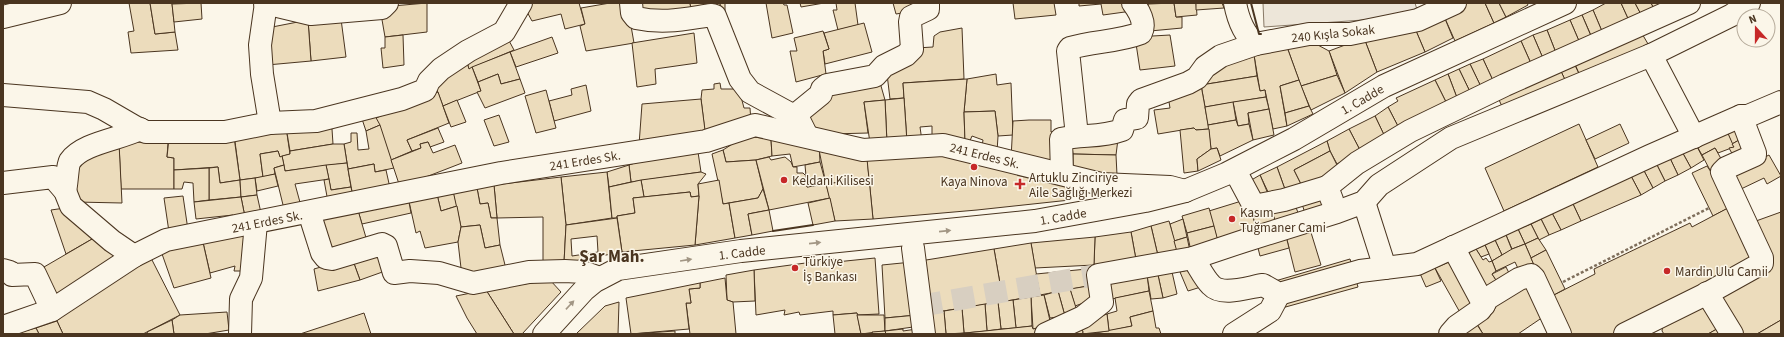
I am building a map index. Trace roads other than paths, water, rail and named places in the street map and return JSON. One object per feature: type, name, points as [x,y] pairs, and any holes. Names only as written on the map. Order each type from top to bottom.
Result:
[{"type":"street","points":[[3,17],[60,3]]},
{"type":"street","points":[[270,123],[262,74],[260,45],[266,3],[311,14],[382,8],[387,3]]},
{"type":"street","points":[[3,95],[88,102],[146,132],[225,132],[270,123],[316,121],[402,99],[425,90],[429,81],[440,69],[468,51],[504,32],[521,3]]},
{"type":"street","points":[[631,3],[632,13],[636,18],[644,20],[672,22],[712,15],[715,16],[740,79],[750,92],[794,116],[800,122],[807,136]]},
{"type":"street","points":[[794,116],[821,94],[822,89],[826,85],[875,76],[884,66],[906,55],[912,48],[911,17],[928,8],[928,3]]},
{"type":"street","points":[[1062,174],[1061,139],[1077,136],[1068,51],[1070,48],[1078,45],[1116,40],[1141,33],[1143,29],[1140,12],[1133,3]]},
{"type":"street","points":[[1235,3],[1239,20],[1248,38],[1256,44]]},
{"type":"street","name":"240 Kışla Sokak","points":[[1077,136],[1096,136],[1111,134],[1122,130],[1124,120],[1137,118],[1138,104],[1141,100],[1188,83],[1197,78],[1205,66],[1221,56],[1256,44],[1309,34],[1350,34],[1418,20],[1455,3]]},
{"type":"street","name":"1. Cadde","points":[[544,334],[584,290],[600,278],[618,269],[630,266],[741,251],[1035,221],[1145,201],[1185,191],[1226,174],[1294,139],[1384,86],[1565,3]]},
{"type":"street","points":[[1239,178],[1254,206],[1284,200],[1327,186],[1357,163],[1410,131],[1513,82],[1689,3]]},
{"type":"street","points":[[1046,334],[1083,317],[1102,302],[1098,275],[1193,258],[1364,202],[1379,185],[1451,138],[1651,55],[1732,15],[1749,3]]},
{"type":"street","points":[[1651,55],[1694,137]]},
{"type":"street","points":[[1193,258],[1212,286],[1218,290],[1226,291],[1263,285],[1279,294],[1360,271],[1417,264],[1741,116],[1748,116],[1781,102]]},
{"type":"street","points":[[1625,334],[1653,328],[1708,293],[1762,263],[1762,258],[1722,172],[1726,168],[1755,155],[1741,116]]},
{"type":"street","name":"241 Erdes Sk.","points":[[3,327],[52,310],[134,256],[166,240],[501,173],[706,140],[755,124],[863,150],[943,145],[1101,184],[1170,187],[1185,191]]},
{"type":"street","points":[[65,191],[69,162],[80,152],[140,130]]},
{"type":"street","points":[[3,183],[53,177],[65,191],[71,206],[112,241],[134,256]]},
{"type":"street","points":[[1327,186],[1337,212]]},
{"type":"street","points":[[1364,202],[1385,268]]},
{"type":"street","points":[[309,212],[322,253],[326,258],[332,259],[382,244],[386,246],[394,273],[410,271],[439,273],[473,283],[529,272],[584,272],[600,278]]},
{"type":"street","points":[[240,334],[241,299],[251,278],[256,223]]},
{"type":"street","points":[[1453,247],[1484,305]]},
{"type":"street","points":[[913,248],[924,334]]},
{"type":"street","points":[[3,270],[10,272],[12,276],[35,274],[52,310]]},
{"type":"street","points":[[1450,334],[1457,326],[1480,310],[1488,298],[1520,279],[1531,275],[1534,278],[1560,334]]},
{"type":"street","points":[[1708,293],[1732,334]]},
{"type":"street","points":[[1234,334],[1270,311],[1279,294]]},
{"type":"tunnel","points":[[920,306],[1097,275]]},
{"type":"place","name":"Kaya Ninova","points":[[974,167]]},
{"type":"place","name":"Keldani Kilisesi","points":[[784,180]]},
{"type":"place","name":"Artuklu Zinciriye Aile Sağlığı Merkezi","points":[[1020,184]]},
{"type":"place","name":"Kasım Tuğmaner Cami","points":[[1232,219]]},
{"type":"place","name":"Türkiye İş Bankası","points":[[795,268]]},
{"type":"place","name":"Mardin Ulu Camii","points":[[1667,271]]},
{"type":"district","name":"Şar Mah.","points":[[612,256]]}]
